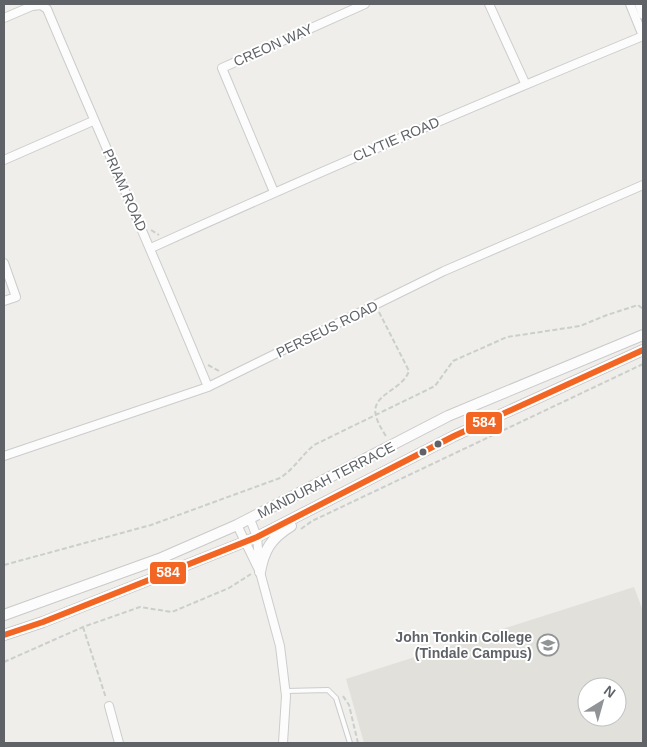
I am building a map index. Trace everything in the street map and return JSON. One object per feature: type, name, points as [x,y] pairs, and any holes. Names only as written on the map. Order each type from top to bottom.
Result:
[{"type":"main road","name":"MANDURAH TERRACE","points":[[4,615],[159,558],[238,525],[391,448],[448,416],[643,335]]},
{"type":"main road","name":"MANDURAH TERRACE","points":[[4,635],[43,622],[257,537],[454,436],[643,350]]},
{"type":"main road","points":[[260,572],[263,554],[271,540],[291,526],[306,512]]},
{"type":"street","name":"CREON WAY","points":[[274,192],[222,68],[356,5],[365,4]]},
{"type":"street","points":[[489,4],[525,83]]},
{"type":"street","points":[[630,4],[643,36]]},
{"type":"street","points":[[639,4],[643,15]]},
{"type":"street","name":"PRIAM ROAD","points":[[4,18],[32,6],[41,5],[47,9],[94,121],[151,248],[208,387]]},
{"type":"street","name":"CLYTIE ROAD","points":[[151,248],[274,192],[525,83],[643,36]]},
{"type":"street","points":[[4,160],[94,121]]},
{"type":"street","name":"PERSEUS ROAD","points":[[4,456],[208,387],[444,271],[643,185]]},
{"type":"street","points":[[4,263],[16,297],[4,302]]},
{"type":"street","points":[[250,519],[257,537],[260,572],[280,646],[286,691],[283,743]]},
{"type":"street","points":[[238,525],[260,572]]},
{"type":"street","points":[[109,706],[119,743]]},
{"type":"lane","points":[[286,691],[328,690],[336,698],[350,743]]},
{"type":"path","points":[[4,565],[151,526],[280,478],[293,469],[300,456],[314,446],[435,386],[453,361],[507,337],[580,326],[607,314],[638,305],[643,309]]},
{"type":"path","points":[[378,310],[409,371],[405,380],[386,393],[377,403],[376,415],[391,448]]},
{"type":"path","points":[[299,530],[312,520],[643,364]]},
{"type":"path","points":[[400,464],[407,475]]},
{"type":"path","points":[[4,662],[83,627],[140,607],[172,612],[229,588],[246,575],[260,572]]},
{"type":"path","points":[[83,627],[109,706]]},
{"type":"path","points":[[338,693],[349,705],[358,743]]},
{"type":"shaded area","name":"John Tonkin College (Tindale Campus)","points":[[634,587],[643,611],[643,743],[364,743],[346,679]]},
{"type":"transit line","name":"584","points":[[4,635],[43,622],[257,537],[454,436],[643,350]]},
{"type":"place","name":"John Tonkin College (Tindale Campus)","points":[[548,645]]}]
